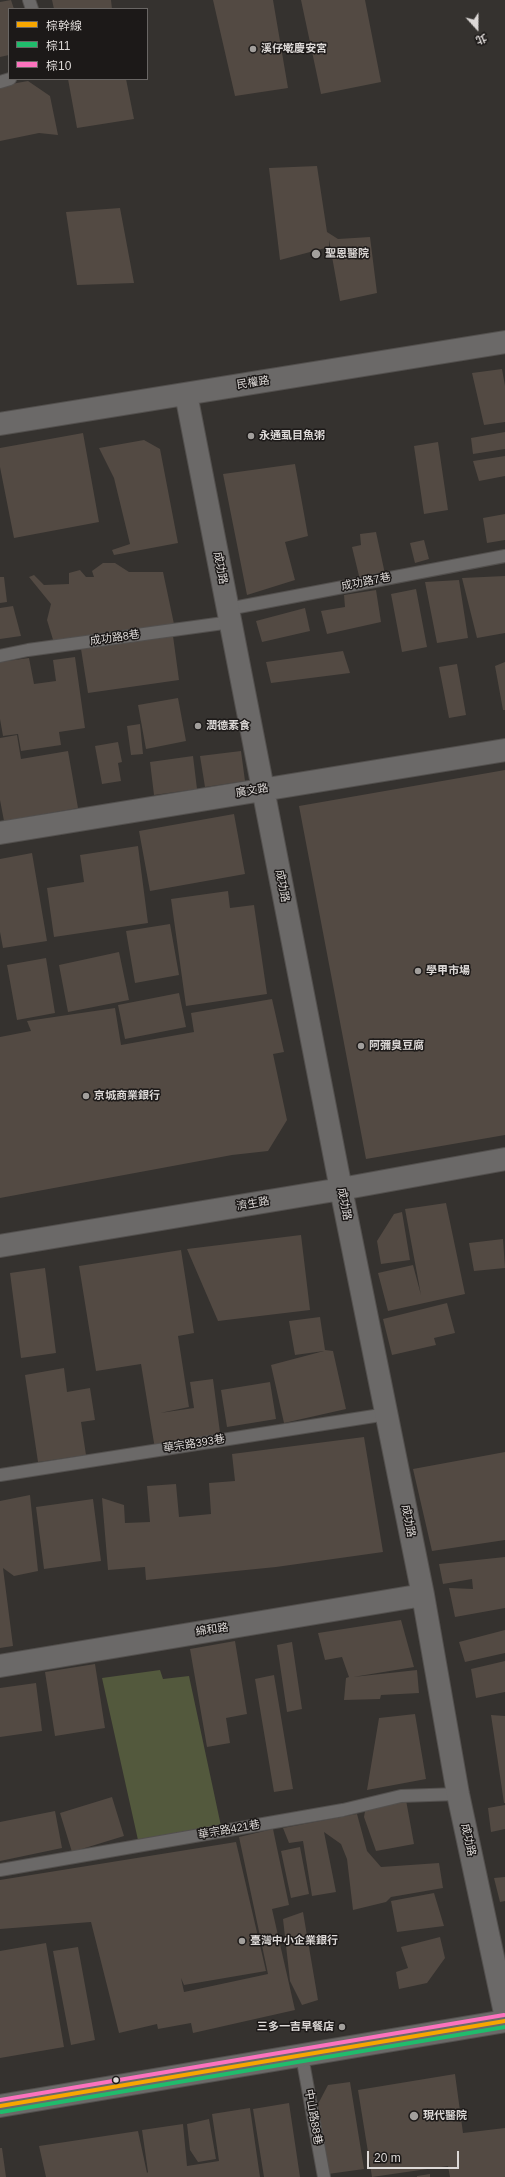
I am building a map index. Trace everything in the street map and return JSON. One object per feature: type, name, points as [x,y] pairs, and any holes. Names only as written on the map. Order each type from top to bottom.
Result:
[{"type":"street","name":"民權路","points":[[0,424],[505,342]]},
{"type":"street","name":"成功路","points":[[186,394],[341,1189],[423,1595],[458,1794],[505,2013]]},
{"type":"street","name":"廣文路","points":[[0,833],[505,750]]},
{"type":"street","name":"濟生路","points":[[0,1246],[341,1189],[505,1159]]},
{"type":"street","name":"綿和路","points":[[0,1666],[423,1595]]},
{"type":"street","points":[[0,2106],[505,2021]]},
{"type":"lane","name":"成功路7巷","points":[[229,615],[505,556]]},
{"type":"lane","name":"成功路8巷","points":[[0,656],[229,615]]},
{"type":"lane","name":"華宗路393巷","points":[[0,1475],[387,1414]]},
{"type":"lane","name":"華宗路421巷","points":[[0,1870],[343,1810],[400,1796],[458,1794]]},
{"type":"lane","name":"中山路88巷","points":[[302,2056],[324,2177]]},
{"type":"green space","points":[[160,1670],[163,1679],[189,1676],[221,1826],[138,1840],[102,1678]]},
{"type":"building","points":[[11,0],[14,8],[8,8],[8,55],[0,57],[0,2]]},
{"type":"building","points":[[52,0],[111,0],[112,8],[54,8]]},
{"type":"building","name":"溪仔墘慶安宮","points":[[213,0],[273,0],[288,88],[235,96]]},
{"type":"building","points":[[301,0],[365,0],[381,82],[321,94]]},
{"type":"building","points":[[68,80],[126,80],[134,119],[77,128]]},
{"type":"building","points":[[28,81],[50,96],[58,135],[39,133],[0,141],[0,86]]},
{"type":"building","points":[[317,166],[327,232],[338,239],[370,237],[377,293],[340,301],[329,240],[329,247],[280,260],[269,168]]},
{"type":"building","points":[[120,208],[134,283],[77,285],[66,212]]},
{"type":"building","points":[[502,369],[505,386],[505,422],[484,425],[472,373]]},
{"type":"building","points":[[505,432],[505,449],[473,454],[471,438]]},
{"type":"building","points":[[83,433],[99,522],[14,538],[0,467],[0,448]]},
{"type":"building","points":[[144,440],[160,449],[178,543],[114,555],[112,550],[130,544],[114,478],[99,448]]},
{"type":"building","points":[[438,442],[448,510],[424,514],[414,446]]},
{"type":"building","points":[[505,456],[505,476],[479,481],[473,461]]},
{"type":"building","points":[[295,464],[308,536],[285,542],[295,580],[247,595],[223,474]]},
{"type":"building","points":[[505,514],[505,540],[487,543],[483,518]]},
{"type":"building","points":[[376,532],[385,574],[360,580],[352,547],[361,545],[360,534]]},
{"type":"building","points":[[424,540],[429,559],[415,563],[410,543]]},
{"type":"building","points":[[103,563],[115,563],[129,572],[163,572],[174,624],[54,643],[47,620],[51,604],[29,577],[34,575],[44,585],[69,584],[69,573],[80,570],[86,577],[94,577],[92,571]]},
{"type":"building","points":[[505,576],[505,633],[477,638],[462,578]]},
{"type":"building","points":[[0,577],[4,577],[7,602],[0,603]]},
{"type":"building","points":[[459,580],[468,638],[437,643],[425,582]]},
{"type":"building","points":[[416,589],[427,647],[402,652],[391,594]]},
{"type":"building","points":[[376,590],[381,622],[327,634],[321,611],[345,607],[344,595]]},
{"type":"building","points":[[13,606],[21,636],[0,639],[0,608]]},
{"type":"building","points":[[305,608],[310,631],[262,642],[256,621]]},
{"type":"building","points":[[173,636],[179,680],[88,693],[81,649]]},
{"type":"building","points":[[343,651],[350,673],[271,683],[266,662]]},
{"type":"building","points":[[75,657],[85,728],[59,732],[61,745],[21,751],[18,734],[3,736],[0,719],[0,662],[29,658],[34,684],[56,681],[53,660]]},
{"type":"building","points":[[505,662],[505,710],[503,710],[495,666]]},
{"type":"building","points":[[457,664],[466,715],[449,718],[439,667]]},
{"type":"building","points":[[178,698],[186,741],[146,749],[138,705]]},
{"type":"building","points":[[140,724],[143,754],[131,755],[127,726]]},
{"type":"building","points":[[17,735],[21,759],[68,751],[78,808],[4,821],[0,800],[0,738]]},
{"type":"building","points":[[118,742],[122,762],[118,763],[121,781],[102,784],[95,746]]},
{"type":"building","points":[[241,751],[245,781],[205,787],[200,756]]},
{"type":"building","points":[[193,756],[197,789],[154,795],[150,762]]},
{"type":"building","name":"學甲市場","points":[[505,770],[505,1135],[366,1159],[299,806]]},
{"type":"building","points":[[234,814],[245,874],[150,891],[139,831]]},
{"type":"building","points":[[138,846],[148,923],[54,937],[47,888],[84,882],[80,855]]},
{"type":"building","points":[[32,853],[47,941],[3,948],[0,932],[0,859]]},
{"type":"building","points":[[228,891],[230,908],[254,905],[267,994],[186,1006],[171,899]]},
{"type":"building","points":[[170,924],[179,975],[135,983],[126,931]]},
{"type":"building","points":[[119,952],[129,1000],[68,1012],[59,965]]},
{"type":"building","points":[[46,958],[55,1013],[17,1020],[7,965]]},
{"type":"building","points":[[179,993],[186,1027],[125,1039],[118,1005]]},
{"type":"building","points":[[272,999],[284,1052],[273,1054],[287,1120],[268,1151],[232,1155],[0,1198],[0,1037],[31,1031],[27,1021],[115,1008],[121,1045],[194,1032],[191,1013]]},
{"type":"building","points":[[446,1203],[465,1294],[388,1311],[378,1273],[413,1265],[421,1295],[405,1209]]},
{"type":"building","points":[[402,1212],[410,1260],[381,1264],[377,1241],[394,1214]]},
{"type":"building","points":[[301,1235],[310,1310],[218,1321],[187,1249]]},
{"type":"building","points":[[503,1239],[505,1268],[474,1271],[469,1243]]},
{"type":"building","points":[[181,1250],[194,1333],[178,1336],[189,1407],[160,1413],[194,1408],[190,1382],[213,1379],[221,1440],[155,1449],[141,1364],[96,1371],[79,1266]]},
{"type":"building","points":[[45,1268],[56,1353],[21,1358],[10,1273]]},
{"type":"building","points":[[447,1303],[455,1333],[434,1338],[436,1345],[392,1355],[383,1319]]},
{"type":"building","points":[[320,1317],[325,1350],[333,1351],[346,1409],[284,1423],[271,1365],[324,1351],[295,1355],[289,1321]]},
{"type":"building","points":[[64,1368],[67,1392],[90,1388],[95,1420],[81,1422],[86,1455],[38,1462],[25,1375]]},
{"type":"building","points":[[270,1382],[276,1419],[227,1427],[221,1390]]},
{"type":"building","points":[[364,1437],[383,1552],[276,1567],[146,1580],[145,1567],[108,1570],[102,1498],[124,1505],[125,1523],[150,1522],[147,1486],[176,1484],[179,1517],[211,1514],[209,1483],[235,1481],[232,1454]]},
{"type":"building","points":[[505,1452],[505,1540],[432,1551],[413,1469]]},
{"type":"building","points":[[30,1495],[38,1571],[14,1576],[3,1568],[13,1646],[0,1648],[0,1501]]},
{"type":"building","points":[[93,1499],[101,1561],[44,1569],[36,1507]]},
{"type":"building","points":[[505,1557],[505,1608],[455,1617],[449,1588],[473,1589],[472,1579],[443,1584],[439,1564]]},
{"type":"building","points":[[401,1620],[414,1667],[353,1677],[417,1670],[419,1693],[381,1695],[380,1699],[344,1700],[346,1678],[349,1677],[342,1657],[325,1660],[318,1633]]},
{"type":"building","points":[[505,1630],[505,1653],[465,1662],[459,1642]]},
{"type":"building","points":[[235,1641],[247,1714],[226,1718],[230,1743],[207,1747],[190,1649]]},
{"type":"building","points":[[292,1642],[302,1709],[287,1712],[277,1645]]},
{"type":"building","points":[[505,1661],[505,1692],[476,1698],[471,1669]]},
{"type":"building","points":[[95,1664],[105,1728],[55,1736],[45,1672]]},
{"type":"building","points":[[274,1675],[293,1789],[274,1792],[255,1679]]},
{"type":"building","points":[[36,1683],[42,1731],[0,1737],[0,1688]]},
{"type":"building","points":[[415,1714],[426,1779],[367,1790],[379,1718]]},
{"type":"building","points":[[491,1715],[505,1716],[505,1803],[504,1803]]},
{"type":"building","points":[[112,1797],[124,1836],[72,1852],[60,1813]]},
{"type":"building","points":[[406,1800],[414,1844],[376,1851],[364,1817],[365,1811]]},
{"type":"building","points":[[505,1805],[505,1829],[491,1832],[488,1808]]},
{"type":"building","points":[[55,1811],[62,1848],[0,1861],[0,1822]]},
{"type":"building","points":[[357,1814],[367,1851],[381,1867],[439,1863],[443,1888],[391,1897],[386,1902],[353,1910],[347,1859],[341,1844],[324,1832],[336,1892],[312,1896],[303,1841],[289,1843],[283,1828]]},
{"type":"building","points":[[273,1829],[289,1905],[272,1909],[295,2010],[193,2033],[191,2023],[158,2029],[157,2024],[119,2033],[91,1922],[0,1929],[0,1880],[236,1842],[266,1971],[184,1985],[181,1978],[184,1992],[268,1974],[239,1837]]},
{"type":"building","points":[[300,1847],[309,1894],[291,1898],[281,1851]]},
{"type":"building","points":[[505,1877],[505,1901],[500,1902],[494,1878]]},
{"type":"building","points":[[434,1893],[444,1926],[397,1932],[391,1901]]},
{"type":"building","points":[[303,1912],[318,2000],[302,2005],[290,1981],[283,1919]]},
{"type":"building","points":[[440,1937],[445,1958],[427,1983],[399,1989],[396,1972],[408,1968],[401,1947]]},
{"type":"building","points":[[46,1943],[64,2047],[0,2058],[0,1951]]},
{"type":"building","points":[[78,1947],[95,2040],[71,2045],[53,1951]]},
{"type":"building","points":[[455,2074],[463,2133],[505,2128],[505,2177],[450,2177],[448,2166],[372,2177],[358,2090]]},
{"type":"building","points":[[350,2082],[364,2169],[328,2174],[318,2104],[328,2085]]},
{"type":"building","points":[[289,2103],[300,2177],[264,2177],[253,2109]]},
{"type":"building","points":[[250,2108],[260,2177],[46,2177],[39,2146],[138,2131],[147,2173],[142,2130],[183,2124],[187,2166],[219,2161],[212,2114]]},
{"type":"building","points":[[209,2119],[216,2159],[198,2162],[190,2150],[187,2124]]},
{"type":"building","points":[[0,2148],[2,2148],[6,2177],[0,2177]]},
{"type":"building","points":[[430,2174],[430,2177],[417,2177],[417,2176]]},
{"type":"transit line","name":"棕10","points":[[0,2100],[504,2015]]},
{"type":"transit line","name":"棕幹線","points":[[0,2106],[505,2021]]},
{"type":"transit line","name":"棕11","points":[[1,2112],[505,2027]]},
{"type":"place","name":"溪仔墘慶安宮","points":[[253,49]]},
{"type":"place","name":"聖恩醫院","points":[[316,254]]},
{"type":"place","name":"永通虱目魚粥","points":[[251,436]]},
{"type":"place","name":"潤德素食","points":[[198,726]]},
{"type":"place","name":"學甲市場","points":[[418,971]]},
{"type":"place","name":"阿彌臭豆腐","points":[[361,1046]]},
{"type":"place","name":"京城商業銀行","points":[[86,1096]]},
{"type":"place","name":"臺灣中小企業銀行","points":[[242,1941]]},
{"type":"place","name":"三多一吉早餐店","points":[[342,2027]]},
{"type":"place","name":"現代醫院","points":[[414,2116]]}]
